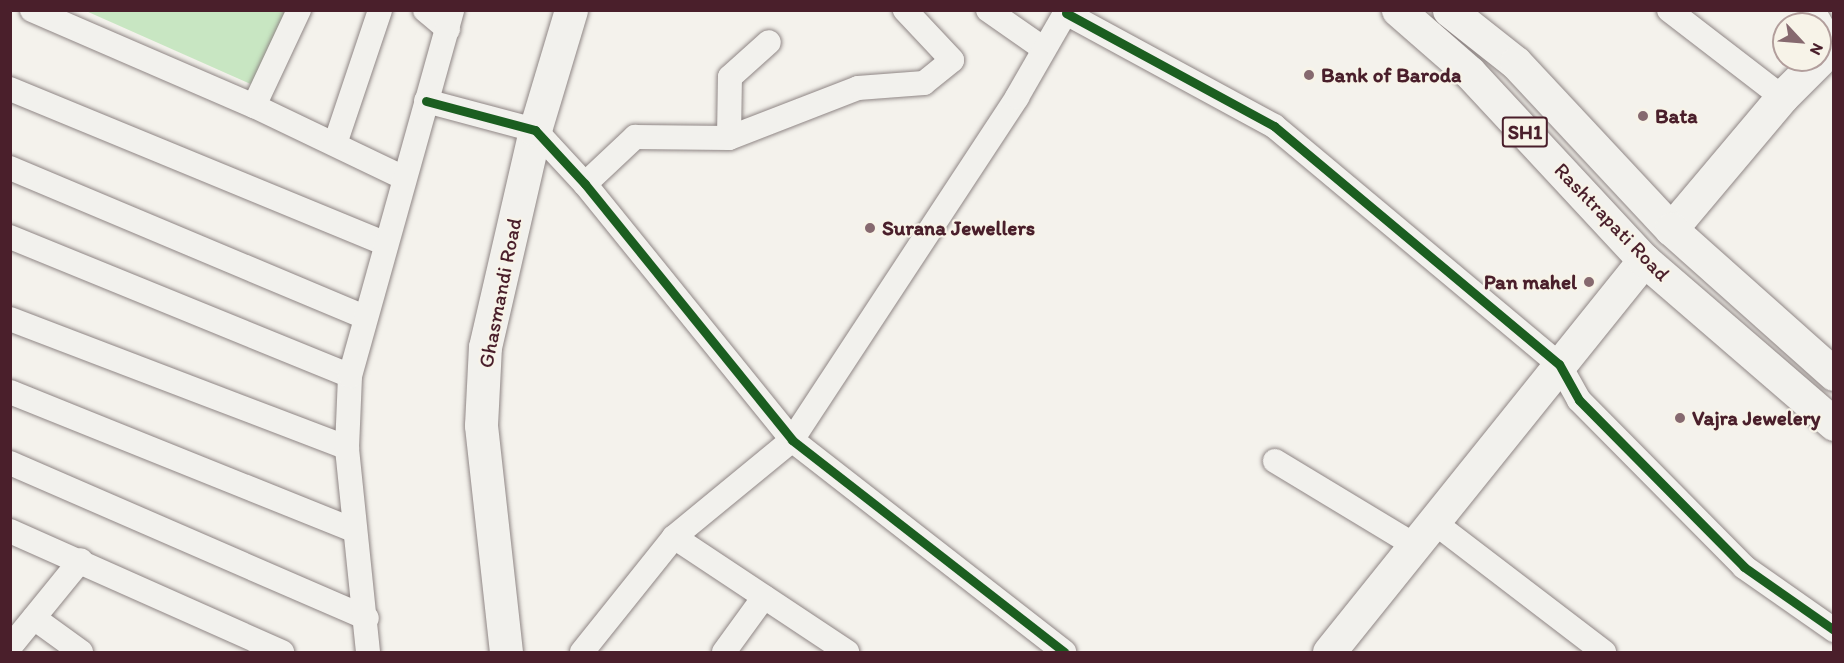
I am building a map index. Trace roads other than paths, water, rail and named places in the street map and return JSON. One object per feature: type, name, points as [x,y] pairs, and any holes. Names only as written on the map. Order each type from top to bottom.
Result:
[{"type":"street","points":[[255,106],[299,10]]},
{"type":"street","points":[[335,144],[380,10]]},
{"type":"street","points":[[368,652],[367,618],[354,530],[347,448],[350,376],[384,243],[450,20],[425,10]]},
{"type":"street","name":"Ghasmandi Road","points":[[506,652],[481,425],[485,347],[535,130],[571,10]]},
{"type":"street","points":[[585,184],[635,137],[729,138],[858,88],[924,83],[952,60],[904,10]]},
{"type":"street","points":[[988,10],[1044,50]]},
{"type":"street","name":"Rashtrapati Road","points":[[1398,10],[1469,72],[1644,260],[1833,424]]},
{"type":"street","name":"Rashtrapati Road","points":[[1449,10],[1516,63],[1671,230],[1833,374]]},
{"type":"street","points":[[1669,10],[1782,97]]},
{"type":"street","points":[[43,12],[255,106],[404,178]]},
{"type":"street","points":[[582,652],[674,537],[792,440],[1067,12],[1275,126],[1559,364],[1579,400],[1744,567],[1833,630]]},
{"type":"street","points":[[729,138],[730,77],[770,42]]},
{"type":"street","points":[[1671,230],[1782,97],[1807,72]]},
{"type":"street","points":[[10,89],[384,243]]},
{"type":"street","points":[[426,101],[535,130],[585,184],[792,440],[1064,652]]},
{"type":"street","points":[[10,168],[364,317]]},
{"type":"street","points":[[10,237],[350,376]]},
{"type":"street","points":[[1329,652],[1644,260]]},
{"type":"street","points":[[10,319],[347,448]]},
{"type":"street","points":[[10,392],[354,530]]},
{"type":"street","points":[[1275,461],[1425,535],[1604,652]]},
{"type":"street","points":[[10,463],[367,618]]},
{"type":"street","points":[[10,531],[81,560],[282,652]]},
{"type":"street","points":[[674,537],[848,652]]},
{"type":"street","points":[[10,647],[81,560]]},
{"type":"street","points":[[724,652],[764,597]]},
{"type":"street","points":[[34,618],[81,652]]},
{"type":"place","name":"Bank of Baroda","points":[[1309,75]]},
{"type":"place","name":"Bata","points":[[1643,116]]},
{"type":"place","name":"Surana Jewellers","points":[[870,228]]},
{"type":"place","name":"Pan mahel","points":[[1589,282]]},
{"type":"place","name":"Vajra Jewelery","points":[[1680,418]]}]
